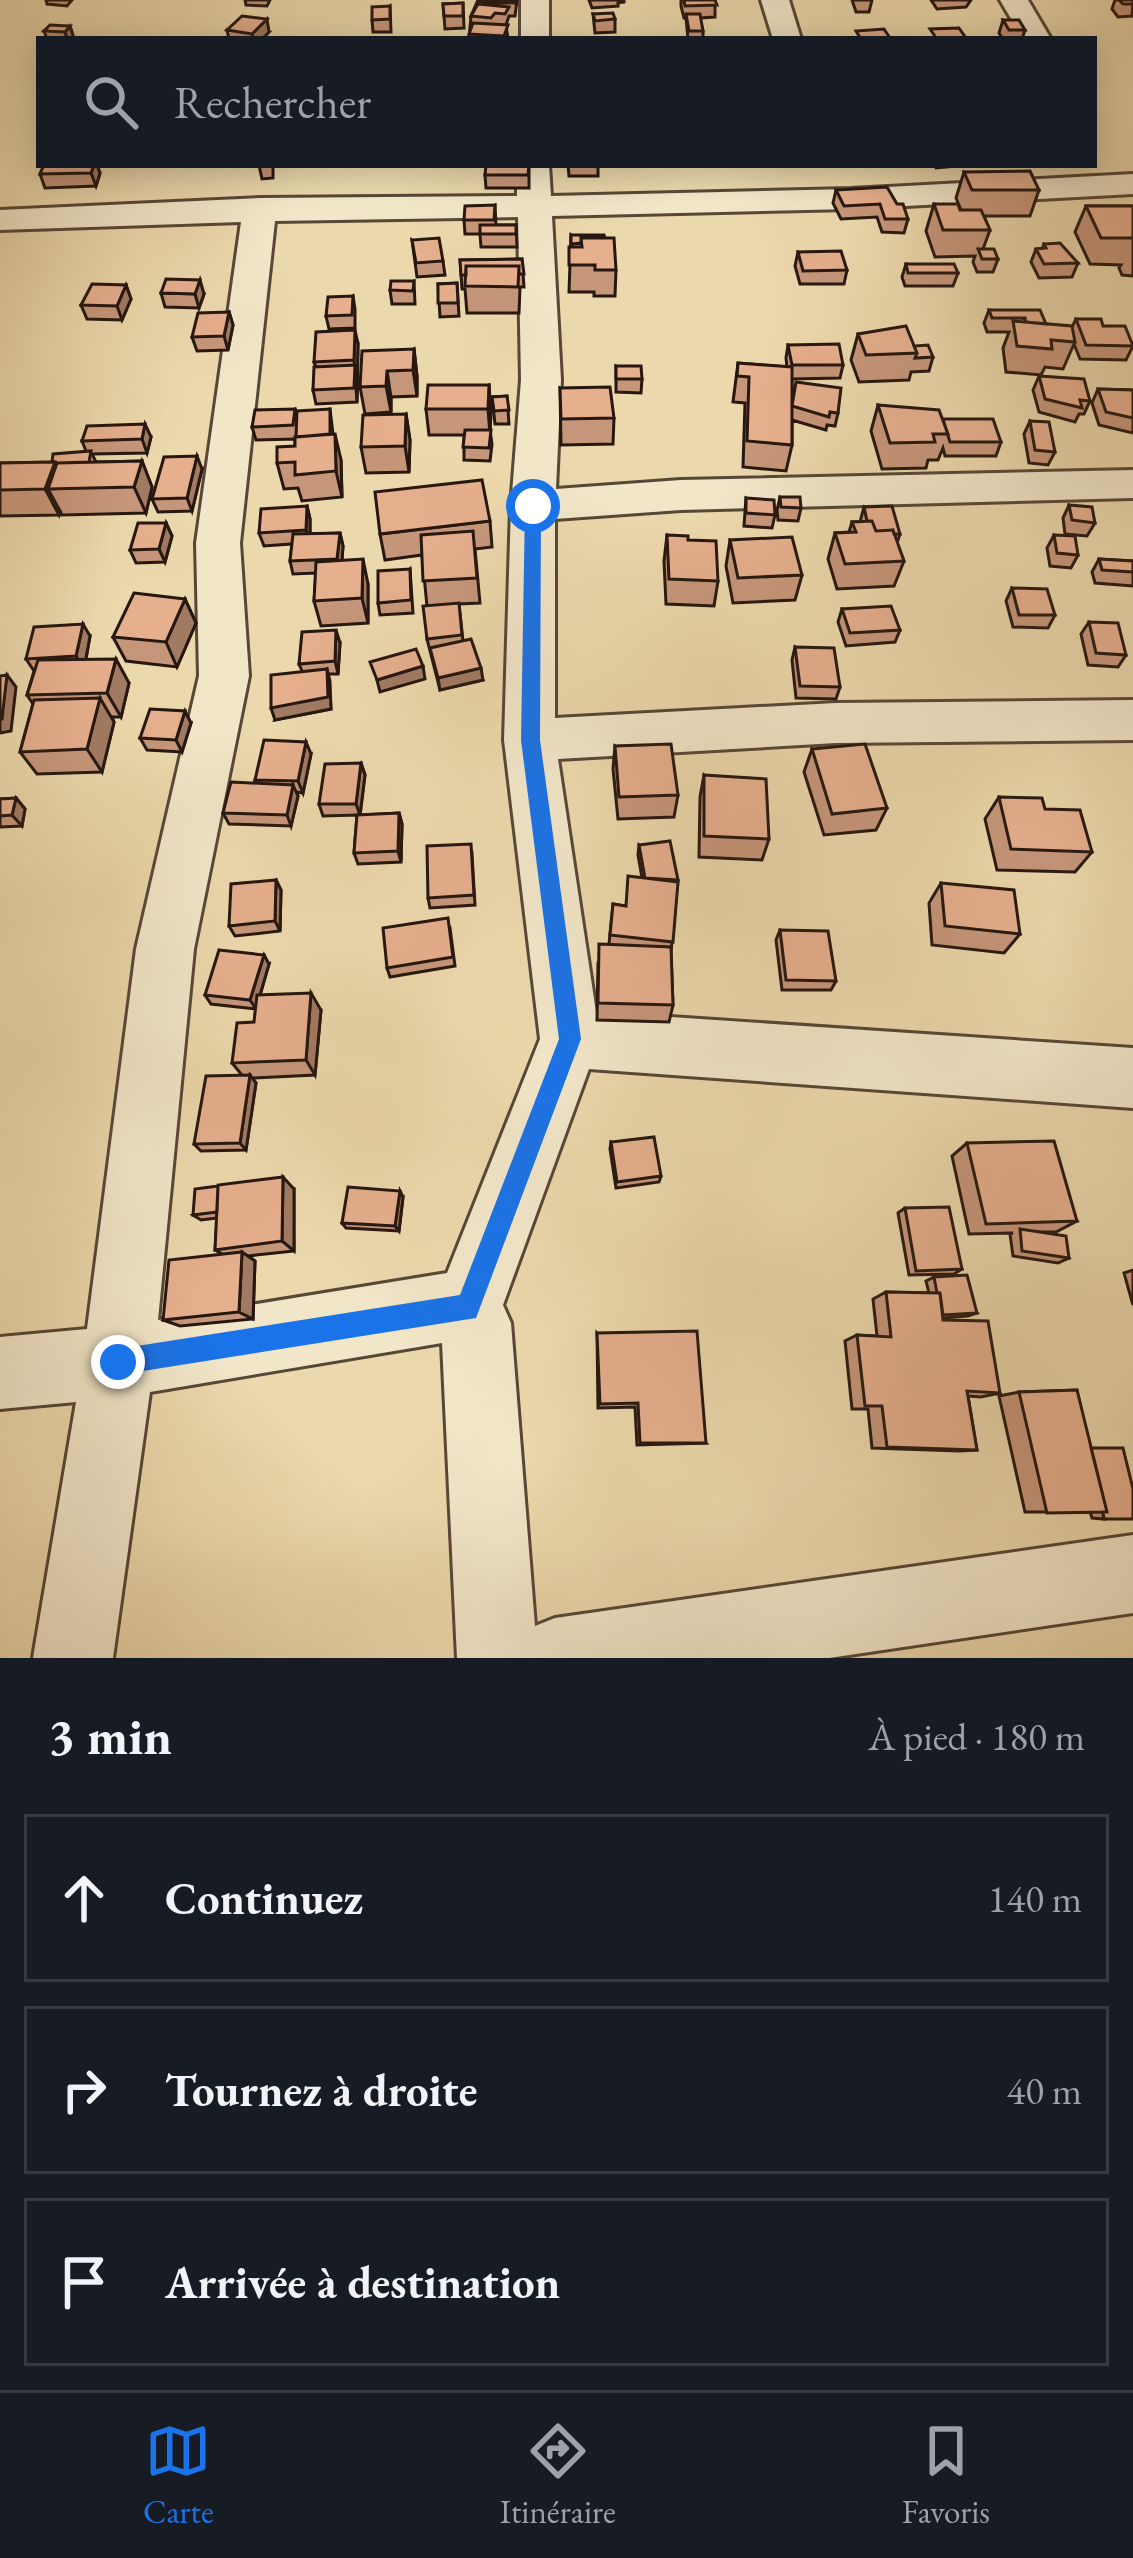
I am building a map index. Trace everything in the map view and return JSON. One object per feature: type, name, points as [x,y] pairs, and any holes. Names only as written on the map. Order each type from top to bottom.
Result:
[{"type":"street","points":[[535,0],[535,36]]},
{"type":"street","points":[[775,0],[786,36]]},
{"type":"street","points":[[1014,0],[1035,36]]},
{"type":"street","points":[[2,226],[533,185],[1112,175]]},
{"type":"street","points":[[467,1310],[570,1039],[530,740],[533,506],[541,380],[533,185]]},
{"type":"street","points":[[73,1658],[118,1362],[165,949],[224,676],[218,543],[260,208]]},
{"type":"street","points":[[533,506],[681,495],[1133,484]]},
{"type":"street","points":[[530,740],[836,723],[1133,720]]},
{"type":"street","points":[[570,1039],[1133,1078]]},
{"type":"street","points":[[0,1373],[118,1362],[456,1306],[467,1310],[476,1322],[497,1658]]},
{"type":"street","points":[[554,1658],[1133,1574]]},
{"type":"building","points":[[478,0],[515,0],[514,3]]},
{"type":"building","points":[[684,0],[715,0],[717,5],[685,6]]},
{"type":"building","points":[[463,3],[463,16],[444,16],[443,4]]},
{"type":"building","points":[[478,4],[509,7],[505,14],[495,13],[491,18],[471,16]]},
{"type":"building","points":[[390,6],[390,19],[372,20],[372,7]]},
{"type":"building","points":[[613,13],[615,19],[595,21],[593,14]]},
{"type":"building","points":[[686,14],[700,14],[703,31],[689,31]]},
{"type":"building","points":[[242,16],[267,19],[252,34],[227,30]]},
{"type":"building","points":[[1003,20],[1019,20],[1025,30],[1009,30]]},
{"type":"building","points":[[473,23],[508,25],[504,36],[469,34]]},
{"type":"building","points":[[50,25],[70,26],[65,32],[44,31]]},
{"type":"building","points":[[959,28],[965,36],[935,36],[930,29]]},
{"type":"building","points":[[884,29],[889,36],[859,36],[856,31]]},
{"type":"building","points":[[43,168],[93,168],[91,173],[40,174]]},
{"type":"building","points":[[486,168],[529,168],[528,175],[485,175]]},
{"type":"building","points":[[1030,171],[1039,190],[972,190],[964,172]]},
{"type":"building","points":[[887,187],[897,204],[903,204],[908,219],[885,219],[880,204],[844,206],[836,190]]},
{"type":"building","points":[[934,204],[981,210],[990,230],[943,230]]},
{"type":"building","points":[[495,205],[494,220],[464,220],[465,206]]},
{"type":"building","points":[[1086,206],[1133,206],[1133,238],[1101,238]]},
{"type":"building","points":[[480,225],[516,225],[516,234],[480,234]]},
{"type":"building","points":[[571,235],[605,238],[581,238],[581,243],[571,244]]},
{"type":"building","points":[[439,238],[443,261],[416,263],[412,240]]},
{"type":"building","points":[[581,238],[614,238],[616,270],[569,265],[569,247],[582,247]]},
{"type":"building","points":[[1060,243],[1078,263],[1044,264],[1036,249]]},
{"type":"building","points":[[978,249],[994,249],[998,259],[982,259]]},
{"type":"building","points":[[841,251],[847,270],[803,271],[798,252]]},
{"type":"building","points":[[522,259],[524,274],[519,274],[519,266],[466,266],[466,275],[461,275],[460,260]]},
{"type":"building","points":[[906,264],[954,264],[958,273],[908,273]]},
{"type":"building","points":[[466,266],[519,266],[518,287],[465,286]]},
{"type":"building","points":[[166,279],[200,280],[195,294],[161,293]]},
{"type":"building","points":[[391,281],[414,281],[413,291],[390,290]]},
{"type":"building","points":[[457,283],[458,303],[438,303],[438,284]]},
{"type":"building","points":[[92,284],[126,285],[117,306],[81,305]]},
{"type":"building","points":[[353,296],[352,315],[326,316],[328,297]]},
{"type":"building","points":[[989,310],[1040,310],[1046,324],[1025,318],[992,318]]},
{"type":"building","points":[[229,312],[224,336],[192,337],[198,313]]},
{"type":"building","points":[[1076,319],[1125,326],[1133,346],[1086,345]]},
{"type":"building","points":[[1013,321],[1072,326],[1075,342],[1051,340],[1052,349],[1017,346]]},
{"type":"building","points":[[906,326],[917,353],[866,355],[858,334]]},
{"type":"building","points":[[355,330],[354,360],[314,362],[316,332]]},
{"type":"building","points":[[839,344],[843,365],[792,365],[788,345]]},
{"type":"building","points":[[928,345],[933,357],[915,358],[914,346]]},
{"type":"building","points":[[414,349],[413,370],[387,371],[386,386],[360,387],[362,351]]},
{"type":"building","points":[[738,363],[792,367],[792,445],[747,441],[749,377],[737,376]]},
{"type":"building","points":[[355,365],[354,388],[313,390],[314,367]]},
{"type":"building","points":[[616,366],[641,366],[642,379],[616,379]]},
{"type":"building","points":[[1039,376],[1084,379],[1090,401],[1080,400],[1082,408],[1045,399]]},
{"type":"building","points":[[796,382],[841,388],[838,413],[830,412],[829,417],[792,406]]},
{"type":"building","points":[[428,385],[489,385],[488,409],[426,409]]},
{"type":"building","points":[[610,387],[614,418],[561,419],[560,388]]},
{"type":"building","points":[[1098,389],[1133,390],[1133,418],[1106,412]]},
{"type":"building","points":[[507,396],[509,410],[494,411],[492,397]]},
{"type":"building","points":[[878,405],[939,410],[948,434],[933,434],[935,442],[890,443]]},
{"type":"building","points":[[295,409],[293,425],[252,427],[255,410]]},
{"type":"building","points":[[330,409],[330,434],[296,437],[297,411]]},
{"type":"building","points":[[406,414],[405,446],[361,447],[363,415]]},
{"type":"building","points":[[943,419],[993,419],[1001,442],[950,442]]},
{"type":"building","points":[[1030,421],[1049,422],[1055,452],[1035,450]]},
{"type":"building","points":[[145,424],[142,439],[82,441],[87,426]]},
{"type":"building","points":[[465,430],[491,430],[489,448],[463,447]]},
{"type":"building","points":[[335,434],[336,471],[295,475],[295,462],[277,463],[277,447],[295,446],[295,437]]},
{"type":"building","points":[[91,451],[89,462],[52,462],[53,454]]},
{"type":"building","points":[[197,456],[187,498],[152,499],[164,457]]},
{"type":"building","points":[[142,461],[134,487],[48,489],[57,463]]},
{"type":"building","points":[[55,462],[45,489],[0,490],[0,463]]},
{"type":"building","points":[[482,480],[490,521],[380,534],[375,492]]},
{"type":"building","points":[[780,497],[800,497],[801,508],[781,507]]},
{"type":"building","points":[[746,498],[774,500],[775,515],[746,513]]},
{"type":"building","points":[[1069,505],[1092,507],[1095,523],[1072,520]]},
{"type":"building","points":[[307,506],[306,530],[259,533],[261,509]]},
{"type":"building","points":[[892,506],[900,534],[876,531],[864,507]]},
{"type":"building","points":[[872,521],[876,531],[893,530],[904,561],[845,564],[835,533],[856,532],[852,522]]},
{"type":"building","points":[[138,523],[166,523],[159,549],[130,550]]},
{"type":"building","points":[[473,531],[477,578],[423,581],[421,535]]},
{"type":"building","points":[[340,533],[337,559],[290,561],[293,534]]},
{"type":"building","points":[[667,535],[716,541],[718,581],[669,579]]},
{"type":"building","points":[[1054,535],[1075,536],[1078,555],[1057,553]]},
{"type":"building","points":[[792,537],[802,575],[738,578],[730,540]]},
{"type":"building","points":[[363,559],[362,598],[314,601],[316,562]]},
{"type":"building","points":[[1099,559],[1133,561],[1133,572],[1102,570]]},
{"type":"building","points":[[410,569],[411,600],[378,603],[378,571]]},
{"type":"building","points":[[1012,588],[1047,589],[1055,615],[1019,615]]},
{"type":"building","points":[[134,593],[185,599],[166,642],[113,637]]},
{"type":"building","points":[[459,603],[462,635],[427,639],[423,606]]},
{"type":"building","points":[[891,606],[900,630],[850,633],[842,609]]},
{"type":"building","points":[[1089,622],[1118,623],[1126,655],[1096,653]]},
{"type":"building","points":[[83,624],[76,656],[26,659],[34,627]]},
{"type":"building","points":[[336,630],[335,661],[299,664],[302,632]]},
{"type":"building","points":[[471,639],[481,668],[438,678],[430,648]]},
{"type":"building","points":[[795,647],[834,648],[840,687],[800,686]]},
{"type":"building","points":[[416,649],[423,666],[377,680],[370,662]]},
{"type":"building","points":[[116,659],[107,693],[27,695],[38,660]]},
{"type":"building","points":[[327,669],[328,697],[271,708],[271,675]]},
{"type":"building","points":[[7,675],[2,719],[0,719],[0,676]]},
{"type":"building","points":[[100,698],[87,749],[20,752],[34,700]]},
{"type":"building","points":[[150,709],[185,711],[176,740],[140,738]]},
{"type":"building","points":[[264,740],[306,742],[298,781],[255,780]]},
{"type":"building","points":[[671,744],[678,795],[619,797],[615,746]]},
{"type":"building","points":[[865,744],[887,808],[832,814],[812,749]]},
{"type":"building","points":[[361,763],[356,804],[319,804],[325,764]]},
{"type":"building","points":[[704,775],[766,779],[769,839],[704,836]]},
{"type":"building","points":[[231,782],[293,785],[287,815],[223,813]]},
{"type":"building","points":[[999,797],[1042,798],[1045,809],[1080,810],[1092,852],[1011,849]]},
{"type":"building","points":[[16,798],[12,815],[0,816],[0,799]]},
{"type":"building","points":[[399,813],[398,851],[354,853],[357,815]]},
{"type":"building","points":[[670,841],[678,880],[645,878],[639,845]]},
{"type":"building","points":[[471,844],[474,895],[428,898],[427,846]]},
{"type":"building","points":[[628,876],[678,882],[673,942],[610,935],[613,904],[626,906]]},
{"type":"building","points":[[276,880],[275,921],[229,926],[231,884]]},
{"type":"building","points":[[941,883],[1014,890],[1020,934],[945,926]]},
{"type":"building","points":[[448,918],[453,957],[387,968],[383,928]]},
{"type":"building","points":[[780,930],[828,931],[836,981],[786,980]]},
{"type":"building","points":[[599,944],[671,947],[673,1005],[598,1003]]},
{"type":"building","points":[[219,950],[264,955],[250,1000],[205,995]]},
{"type":"building","points":[[311,993],[306,1060],[232,1063],[237,1023],[254,1022],[257,995]]},
{"type":"building","points":[[250,1075],[240,1143],[194,1144],[206,1076]]},
{"type":"building","points":[[654,1137],[661,1176],[617,1182],[611,1142]]},
{"type":"building","points":[[1054,1141],[1077,1221],[986,1224],[967,1143]]},
{"type":"building","points":[[283,1177],[282,1241],[215,1250],[218,1185]]},
{"type":"building","points":[[218,1186],[217,1212],[193,1215],[195,1189]]},
{"type":"building","points":[[348,1187],[400,1191],[395,1226],[342,1223]]},
{"type":"building","points":[[949,1207],[962,1269],[916,1271],[905,1208]]},
{"type":"building","points":[[1020,1229],[1066,1236],[1069,1258],[1022,1251]]},
{"type":"building","points":[[242,1252],[239,1312],[163,1320],[169,1260]]},
{"type":"building","points":[[967,1275],[977,1313],[943,1315],[934,1277]]},
{"type":"building","points":[[886,1292],[940,1293],[943,1320],[988,1321],[1000,1393],[967,1391],[977,1450],[887,1447],[882,1406],[865,1406],[857,1335],[891,1337]]},
{"type":"building","points":[[697,1331],[706,1443],[640,1443],[638,1403],[600,1404],[597,1333]]},
{"type":"building","points":[[1077,1390],[1107,1512],[1047,1513],[1019,1392]]},
{"type":"building","points":[[1091,1448],[1123,1448],[1133,1489],[1133,1519],[1104,1519],[1103,1512],[1107,1512]]},
{"type":"route","points":[[118,1362],[456,1306],[467,1310],[570,1039],[530,740],[533,506]]}]
